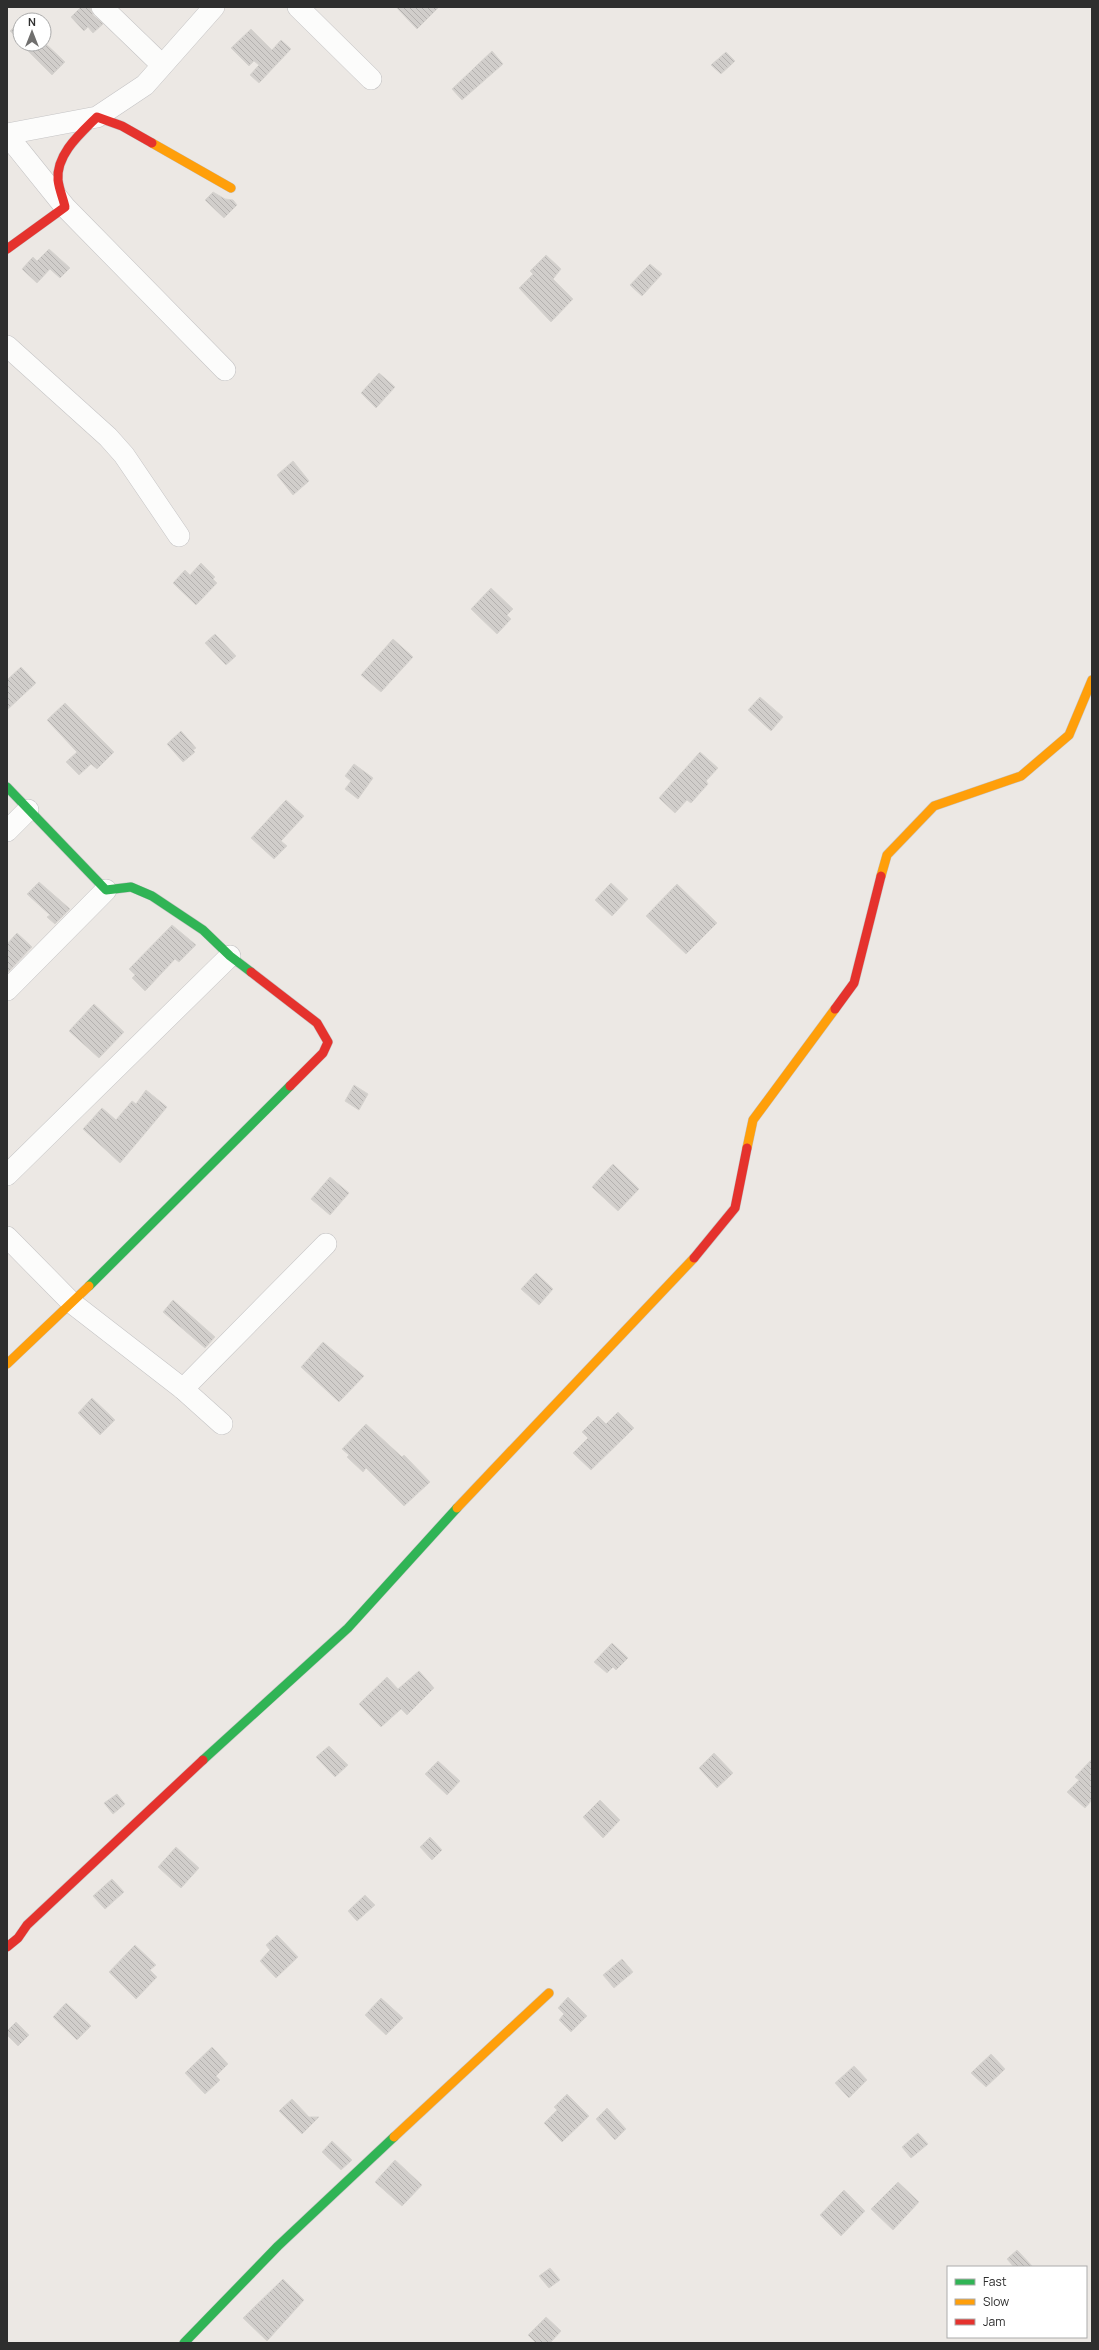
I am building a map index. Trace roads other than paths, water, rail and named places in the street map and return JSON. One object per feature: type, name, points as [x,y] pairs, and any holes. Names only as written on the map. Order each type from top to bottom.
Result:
[{"type":"street","points":[[102,7],[162,65]]},
{"type":"street","points":[[65,207],[58,178],[61,165],[73,142],[97,117],[145,85],[214,7]]},
{"type":"street","points":[[298,7],[370,79]]},
{"type":"street","points":[[225,370],[65,207],[7,134],[97,117],[122,126],[231,188]]},
{"type":"street","points":[[7,249],[65,207]]},
{"type":"street","points":[[7,346],[108,437],[124,455],[179,536]]},
{"type":"street","points":[[7,1946],[18,1938],[27,1925],[177,1783],[348,1628],[451,1514],[688,1265],[735,1208],[753,1120],[854,982],[886,855],[934,806],[1021,776],[1070,735],[1092,680]]},
{"type":"street","points":[[7,787],[106,890]]},
{"type":"street","points":[[7,830],[28,810]]},
{"type":"street","points":[[7,990],[106,890],[132,887],[152,896],[202,930],[230,956],[317,1023],[328,1042],[323,1053],[72,1303],[7,1364]]},
{"type":"street","points":[[7,1175],[230,956]]},
{"type":"street","points":[[7,1237],[72,1303],[183,1389],[222,1424]]},
{"type":"street","points":[[183,1389],[326,1244]]},
{"type":"street","points":[[184,2343],[278,2246],[549,1993]]}]
